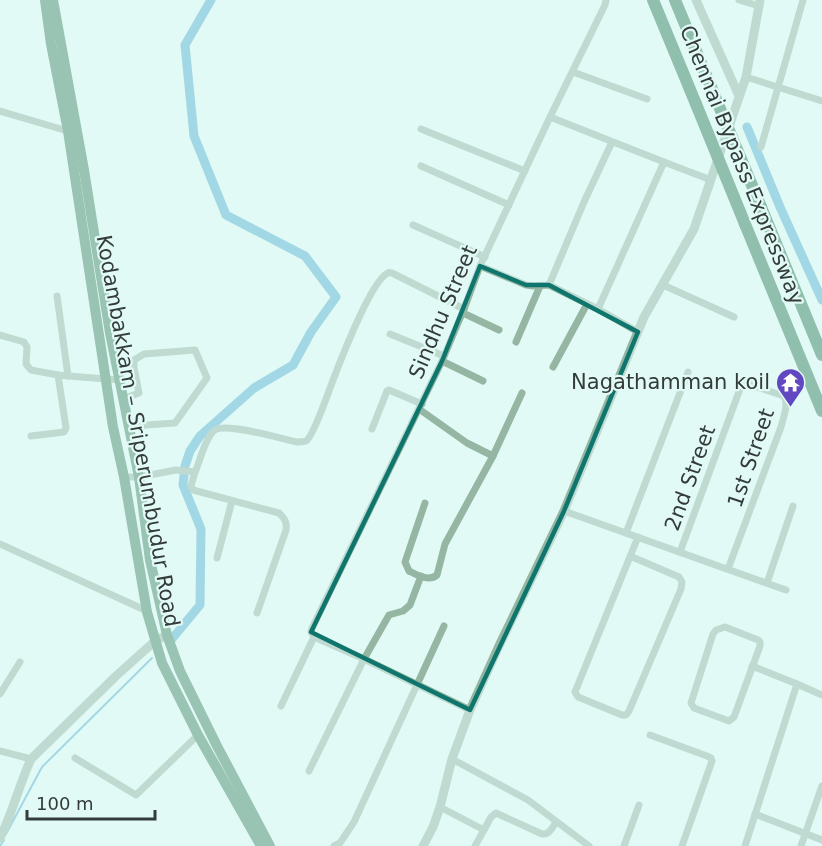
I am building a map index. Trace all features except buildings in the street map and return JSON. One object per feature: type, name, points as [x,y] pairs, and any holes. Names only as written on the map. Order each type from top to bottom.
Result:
[{"type":"highway","name":"Chennai Bypass Expressway","points":[[653,0],[822,411]]},
{"type":"highway","name":"Chennai Bypass Expressway","points":[[675,0],[822,355]]},
{"type":"main road","name":"Kodambakkam – Sriperumbudur Road","points":[[45,0],[51,44],[72,132],[84,170],[110,333],[139,477],[150,560],[167,635],[180,671],[270,846]]},
{"type":"main road","name":"Kodambakkam – Sriperumbudur Road","points":[[53,0],[113,427],[147,611],[162,663],[198,735],[261,846]]},
{"type":"street","name":"Sindhu Street","points":[[281,706],[314,637],[311,632],[312,628],[443,358],[464,311],[480,266],[606,0]]},
{"type":"street","points":[[696,0],[739,96]]},
{"type":"street","points":[[423,846],[440,807],[452,759],[470,710],[564,511],[644,317],[694,230],[746,77],[760,3],[739,0]]},
{"type":"street","points":[[761,147],[803,0]]},
{"type":"street","points":[[573,72],[647,99]]},
{"type":"street","points":[[746,77],[822,101]]},
{"type":"street","points":[[0,111],[72,132]]},
{"type":"street","points":[[550,117],[711,180]]},
{"type":"street","points":[[421,129],[525,171]]},
{"type":"street","points":[[549,285],[612,142]]},
{"type":"street","points":[[598,309],[664,162]]},
{"type":"street","points":[[421,166],[509,205]]},
{"type":"street","points":[[413,225],[485,257]]},
{"type":"street","points":[[480,266],[526,285],[549,285],[638,332]]},
{"type":"street","points":[[257,613],[286,530],[285,519],[279,513],[193,490],[192,472],[211,435],[218,429],[226,428],[297,442],[308,440],[366,302],[386,274],[392,273],[499,330]]},
{"type":"street","points":[[663,285],[735,317]]},
{"type":"street","points":[[516,342],[540,286]]},
{"type":"street","points":[[57,296],[68,376]]},
{"type":"street","points":[[553,367],[587,304]]},
{"type":"street","points":[[390,334],[443,358],[483,381]]},
{"type":"street","points":[[0,335],[24,342],[27,347],[26,364],[31,370],[120,381]]},
{"type":"street","points":[[123,399],[139,393],[134,368],[134,360],[138,357],[144,354],[195,350],[207,378],[175,423],[128,428]]},
{"type":"street","points":[[626,533],[688,372]]},
{"type":"street","points":[[31,436],[65,430],[58,375]]},
{"type":"street","name":"2nd Street","points":[[680,552],[740,389],[745,383]]},
{"type":"street","name":"1st Street","points":[[728,569],[771,456],[786,404],[784,396],[745,383]]},
{"type":"street","points":[[372,429],[389,390],[420,406],[466,443],[493,456]]},
{"type":"street","points":[[425,503],[405,562],[409,571],[434,578],[437,575],[445,544],[493,456],[522,393]]},
{"type":"street","points":[[124,477],[139,477],[176,470],[192,472]]},
{"type":"street","points":[[217,558],[232,501]]},
{"type":"street","points":[[767,583],[793,506]]},
{"type":"street","points":[[564,511],[786,590]]},
{"type":"street","points":[[630,556],[680,577],[682,582],[629,711],[626,715],[622,715],[578,697],[575,692],[630,556],[638,537]]},
{"type":"street","points":[[0,544],[147,611]]},
{"type":"street","points":[[309,771],[364,659],[389,615],[404,611],[410,604],[421,576]]},
{"type":"street","points":[[334,846],[340,843],[354,822],[444,626]]},
{"type":"street","points":[[725,627],[760,642],[752,666],[732,720],[727,721],[691,705],[716,630],[725,627]]},
{"type":"street","points":[[0,838],[31,759],[116,676],[155,641],[167,635]]},
{"type":"street","points":[[314,637],[470,710]]},
{"type":"street","points":[[0,694],[20,662]]},
{"type":"street","points":[[752,666],[822,695]]},
{"type":"street","points":[[745,846],[796,684]]},
{"type":"street","points":[[75,758],[136,795],[198,735]]},
{"type":"street","points":[[650,735],[707,756],[712,761],[682,846]]},
{"type":"street","points":[[0,751],[31,759]]},
{"type":"street","points":[[452,759],[528,800],[578,843],[589,846]]},
{"type":"street","points":[[801,846],[822,786]]},
{"type":"street","points":[[624,846],[639,805]]},
{"type":"street","points":[[440,807],[484,830]]},
{"type":"street","points":[[476,846],[491,817],[496,813],[542,834],[549,832],[556,822]]},
{"type":"street","points":[[755,814],[822,840]]},
{"type":"highlighted area","points":[[480,266],[526,285],[549,285],[638,332],[564,511],[470,710],[311,632],[442,361]]},
{"type":"waterway","points":[[171,640],[200,605],[201,529],[183,485],[185,466],[190,451],[200,436],[254,388],[293,365],[311,332],[336,297],[305,256],[226,215],[194,136],[185,45],[211,0]]},
{"type":"waterway","points":[[747,127],[822,300]]},
{"type":"waterway","points":[[6,834],[42,767],[152,658]]},
{"type":"waterway","points":[[0,846],[4,840]]},
{"type":"place","name":"Nagathamman koil","points":[[791,408]]}]
